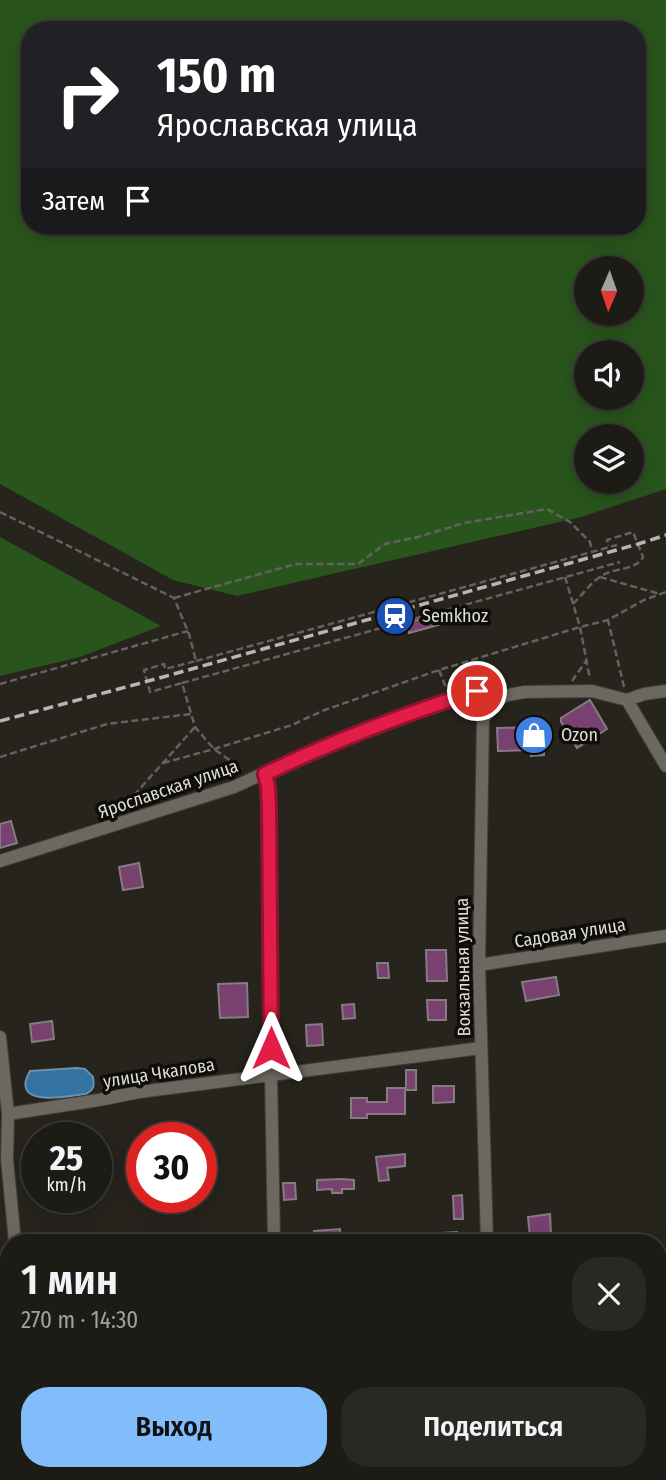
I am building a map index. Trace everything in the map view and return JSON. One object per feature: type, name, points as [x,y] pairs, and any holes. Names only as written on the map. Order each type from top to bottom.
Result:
[{"type":"street","name":"Ярославская улица","points":[[0,862],[234,787],[308,753],[477,691],[488,692],[500,699]]},
{"type":"street","points":[[500,699],[524,692],[593,691],[627,700],[666,691]]},
{"type":"street","name":"Вокзальная улица","points":[[487,1234],[479,965],[483,719],[500,699]]},
{"type":"street","points":[[627,700],[666,766]]},
{"type":"street","points":[[262,775],[268,787],[269,807],[274,1234]]},
{"type":"street","name":"Садовая улица","points":[[479,965],[666,936]]},
{"type":"street","points":[[0,1037],[8,1114],[3,1159],[14,1234]]},
{"type":"street","name":"улица Чкалова","points":[[8,1114],[99,1101],[139,1092],[481,1048]]},
{"type":"path","points":[[174,598],[296,564],[358,564],[385,544],[464,523],[547,509],[570,522],[590,542],[592,552]]},
{"type":"path","points":[[0,512],[174,598],[188,631],[196,661]]},
{"type":"path","points":[[573,604],[600,577],[635,565],[643,556],[633,532],[607,540],[609,547]]},
{"type":"path","points":[[617,545],[166,669],[164,664],[144,670],[150,692],[620,562]]},
{"type":"path","points":[[565,577],[580,627],[593,691]]},
{"type":"path","points":[[600,577],[660,594]]},
{"type":"path","points":[[163,763],[292,724],[322,710],[439,670],[608,620],[644,600],[666,593]]},
{"type":"path","points":[[608,620],[627,700]]},
{"type":"path","points":[[0,684],[188,631]]},
{"type":"path","points":[[565,691],[586,661]]},
{"type":"path","points":[[439,670],[450,700]]},
{"type":"path","points":[[182,683],[195,727],[215,749],[247,773],[262,775]]},
{"type":"path","points":[[0,757],[107,724],[191,714]]},
{"type":"path","points":[[121,810],[195,727]]},
{"type":"green space","points":[[0,0],[666,0],[666,489],[581,517],[237,596],[173,580],[0,484]]},
{"type":"green space","points":[[0,537],[161,626],[80,657],[0,676]]},
{"type":"water","points":[[85,1069],[93,1077],[93,1087],[86,1094],[44,1098],[27,1091],[25,1083],[30,1071]]},
{"type":"building","points":[[440,614],[442,624],[409,633],[407,623]]},
{"type":"building","points":[[590,700],[607,729],[577,748],[561,718]]},
{"type":"building","points":[[543,727],[544,755],[531,756],[531,750],[498,751],[497,728]]},
{"type":"building","points":[[11,821],[17,843],[0,848],[0,824]]},
{"type":"building","points":[[139,863],[143,887],[123,890],[119,867]]},
{"type":"building","points":[[426,950],[446,950],[447,981],[427,981]]},
{"type":"building","points":[[377,963],[388,963],[389,978],[378,978]]},
{"type":"building","points":[[556,977],[559,995],[526,1001],[522,982]]},
{"type":"building","points":[[247,983],[248,1017],[220,1018],[218,984]]},
{"type":"building","points":[[427,1000],[446,1000],[446,1020],[428,1020]]},
{"type":"building","points":[[354,1004],[355,1018],[343,1019],[342,1005]]},
{"type":"building","points":[[52,1021],[54,1039],[32,1042],[30,1024]]},
{"type":"building","points":[[322,1024],[323,1045],[307,1046],[306,1025]]},
{"type":"building","points":[[406,1070],[416,1070],[416,1090],[406,1090]]},
{"type":"building","points":[[433,1086],[454,1086],[454,1102],[433,1103]]},
{"type":"building","points":[[387,1088],[405,1088],[405,1114],[367,1114],[367,1118],[351,1118],[351,1098],[367,1098],[367,1102],[387,1102]]},
{"type":"building","points":[[405,1154],[405,1166],[387,1168],[389,1180],[379,1181],[376,1157]]},
{"type":"building","points":[[317,1180],[354,1180],[354,1189],[342,1189],[342,1193],[332,1193],[332,1189],[317,1190]]},
{"type":"building","points":[[283,1183],[295,1183],[296,1199],[284,1200]]},
{"type":"building","points":[[462,1195],[463,1219],[454,1219],[453,1196]]},
{"type":"building","points":[[550,1214],[551,1234],[530,1234],[528,1217]]},
{"type":"building","points":[[340,1229],[340,1234],[314,1234],[314,1231]]},
{"type":"railway","points":[[0,721],[666,535]]},
{"type":"place","name":"Semkhoz","points":[[395,616]]},
{"type":"place","name":"Ozon","points":[[534,735]]},
{"type":"route","points":[[271,1048],[269,807],[265,774],[308,753],[477,691]]}]
